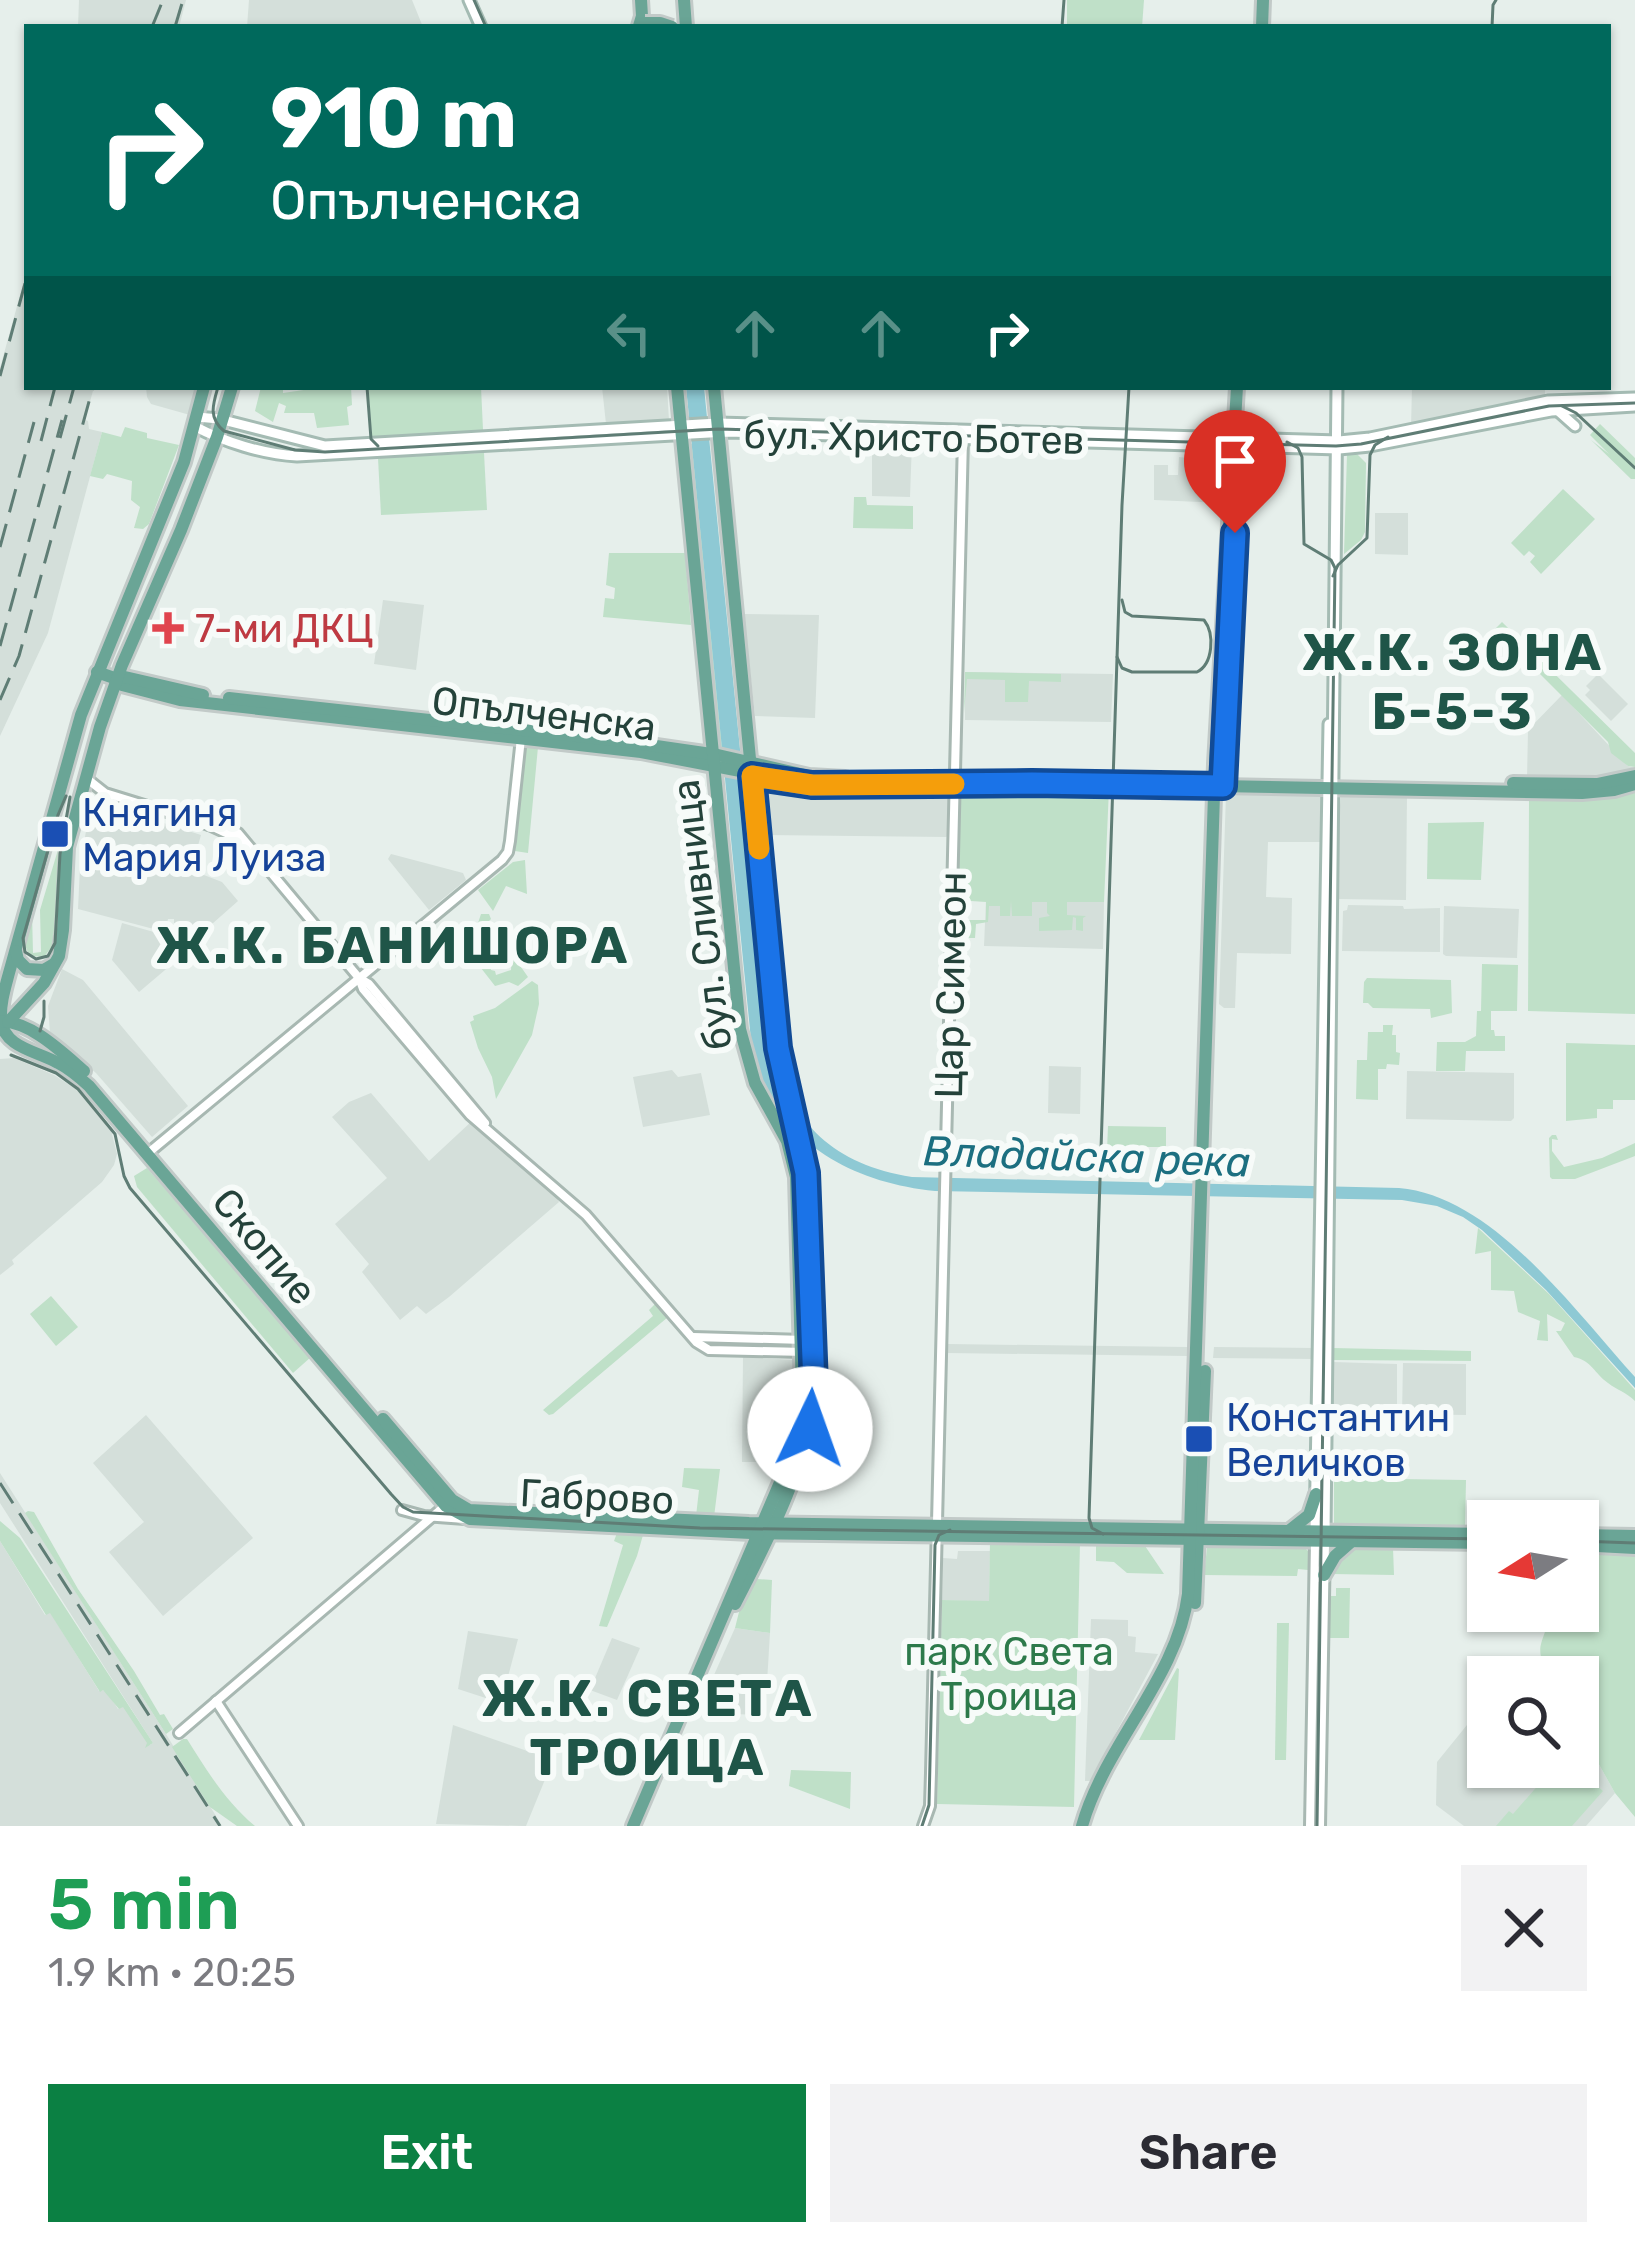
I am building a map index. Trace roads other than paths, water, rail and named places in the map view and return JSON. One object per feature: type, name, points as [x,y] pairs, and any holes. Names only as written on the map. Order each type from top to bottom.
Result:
[{"type":"main road","points":[[642,23],[644,0]]},
{"type":"main road","points":[[2,1024],[0,1008],[76,730],[166,507],[203,390]]},
{"type":"main road","points":[[2,1024],[50,976],[57,962],[67,847],[85,778],[117,679],[218,437],[231,390]]},
{"type":"main road","name":"бул. Сливница","points":[[678,390],[742,1040],[755,1083],[783,1132],[795,1168],[807,1346]]},
{"type":"main road","name":"бул. Сливница","points":[[636,1826],[765,1528],[798,1431],[807,1346],[808,1191],[776,1036],[714,390]]},
{"type":"main road","points":[[1086,1826],[1176,1659],[1189,1631],[1197,1588],[1219,782],[1240,390]]},
{"type":"main road","points":[[1320,1536],[1337,390]]},
{"type":"main road","name":"бул. Христо Ботев","points":[[1336,445],[1548,401],[1635,402]]},
{"type":"main road","name":"бул. Христо Ботев","points":[[195,422],[223,420],[325,446],[716,428],[1375,445],[1557,410],[1635,402]]},
{"type":"main road","points":[[1557,410],[1575,426]]},
{"type":"main road","name":"бул. Христо Ботев","points":[[195,422],[218,437],[297,456],[684,429]]},
{"type":"main road","name":"Опълченска","points":[[97,672],[122,685],[180,700],[622,741],[812,785],[955,780],[1581,785],[1635,780]]},
{"type":"main road","points":[[16,950],[21,965],[33,971],[57,962]]},
{"type":"main road","points":[[0,992],[9,973]]},
{"type":"main road","points":[[32,1030],[28,1012],[33,994]]},
{"type":"main road","name":"Скопие","points":[[2,1024],[32,1030],[88,1074],[447,1506],[470,1515]]},
{"type":"main road","name":"Скопие","points":[[2,1024],[19,1046],[77,1075],[150,1152]]},
{"type":"main road","points":[[0,1046],[19,1046]]},
{"type":"main road","points":[[1320,1536],[1316,1494],[1325,1202]]},
{"type":"main road","points":[[1288,1531],[1310,1515],[1316,1494]]},
{"type":"main road","name":"Габрово","points":[[470,1515],[765,1528],[1195,1534]]},
{"type":"main road","points":[[1195,1534],[1288,1531],[1352,1541],[1467,1543]]},
{"type":"main road","points":[[1195,1534],[1467,1534]]},
{"type":"main road","points":[[1599,1535],[1635,1536]]},
{"type":"main road","points":[[1324,1575],[1352,1541]]},
{"type":"main road","points":[[1599,1546],[1635,1548]]},
{"type":"street","name":"Цар Симеон","points":[[923,1826],[930,1805],[962,434]]},
{"type":"street","points":[[150,1152],[506,856],[521,735]]},
{"type":"street","points":[[85,778],[105,793],[238,833],[498,1137],[586,1215],[692,1337],[710,1351],[807,1346]]},
{"type":"street","points":[[692,1337],[807,1346]]},
{"type":"street","points":[[179,1732],[447,1506]]},
{"type":"street","name":"Габрово","points":[[402,1510],[432,1516],[470,1515]]},
{"type":"street","points":[[1320,1536],[1324,1575],[1320,1826]]},
{"type":"street","points":[[1310,1826],[1320,1536]]},
{"type":"street","points":[[216,1701],[298,1826]]},
{"type":"water","points":[[686,390],[704,390],[770,1051],[791,1100],[820,1137],[860,1162],[912,1177],[1399,1188],[1434,1196],[1467,1212],[1530,1261],[1635,1377],[1635,1388],[1546,1290],[1482,1230],[1437,1206],[1402,1200],[935,1191],[902,1186],[842,1165],[792,1128],[760,1074],[751,1040]]},
{"type":"tram line","points":[[474,0],[485,24]]},
{"type":"tram line","points":[[1062,24],[1064,0]]},
{"type":"tram line","points":[[1492,24],[1496,0]]},
{"type":"tram line","points":[[217,390],[214,416],[224,431],[295,450],[325,452],[718,429],[1336,446],[1549,406],[1635,403]]},
{"type":"tram line","points":[[367,390],[371,439],[378,446]]},
{"type":"tram line","points":[[1103,1534],[1092,1528],[1089,1518],[1129,390]]},
{"type":"tram line","points":[[1562,406],[1576,413],[1635,468]]},
{"type":"tram line","points":[[1333,576],[1338,565],[1367,538],[1370,455],[1388,437]]},
{"type":"tram line","points":[[1287,442],[1302,457],[1304,544],[1331,560],[1335,568],[1317,1826]]},
{"type":"tram line","points":[[1117,657],[1122,668],[1132,672],[1197,672],[1211,648],[1204,620],[1132,616],[1125,612],[1122,600]]},
{"type":"tram line","points":[[66,796],[23,938],[25,952],[36,959],[48,956],[55,943],[60,854],[70,797]]},
{"type":"tram line","points":[[40,1031],[44,1001]]},
{"type":"tram line","points":[[11,1055],[56,1073],[78,1089],[115,1134],[130,1188],[391,1494],[413,1512],[700,1528],[1467,1539]]},
{"type":"tram line","points":[[922,1826],[929,1805],[935,1545],[939,1535],[950,1530]]},
{"type":"tram line","points":[[1599,1542],[1635,1543]]},
{"type":"railway","points":[[153,24],[163,0]]},
{"type":"railway","points":[[176,24],[183,0]]},
{"type":"railway","points":[[0,376],[24,287]]},
{"type":"railway","points":[[41,441],[54,390]]},
{"type":"railway","points":[[60,438],[73,390]]},
{"type":"railway","points":[[0,700],[19,656],[92,390]]},
{"type":"railway","points":[[0,646],[62,420]]},
{"type":"railway","points":[[0,547],[34,422]]},
{"type":"railway","points":[[0,1483],[220,1826]]},
{"type":"place","name":"7-ми ДКЦ","points":[[168,628]]},
{"type":"place","name":"Княгиня Мария Луиза","points":[[55,834]]},
{"type":"place","name":"Константин Величков","points":[[1199,1439]]},
{"type":"district","name":"Ж.К. ЗОНА Б-5-3","points":[[1453,681]]},
{"type":"district","name":"Ж.К. БАНИШОРА","points":[[393,945]]},
{"type":"district","name":"Ж.К. СВЕТА ТРОИЦА","points":[[648,1727]]},
{"type":"water label","name":"Владайска река","points":[[1087,1156]]},
{"type":"park label","name":"парк Света Троица","points":[[1009,1674]]}]
